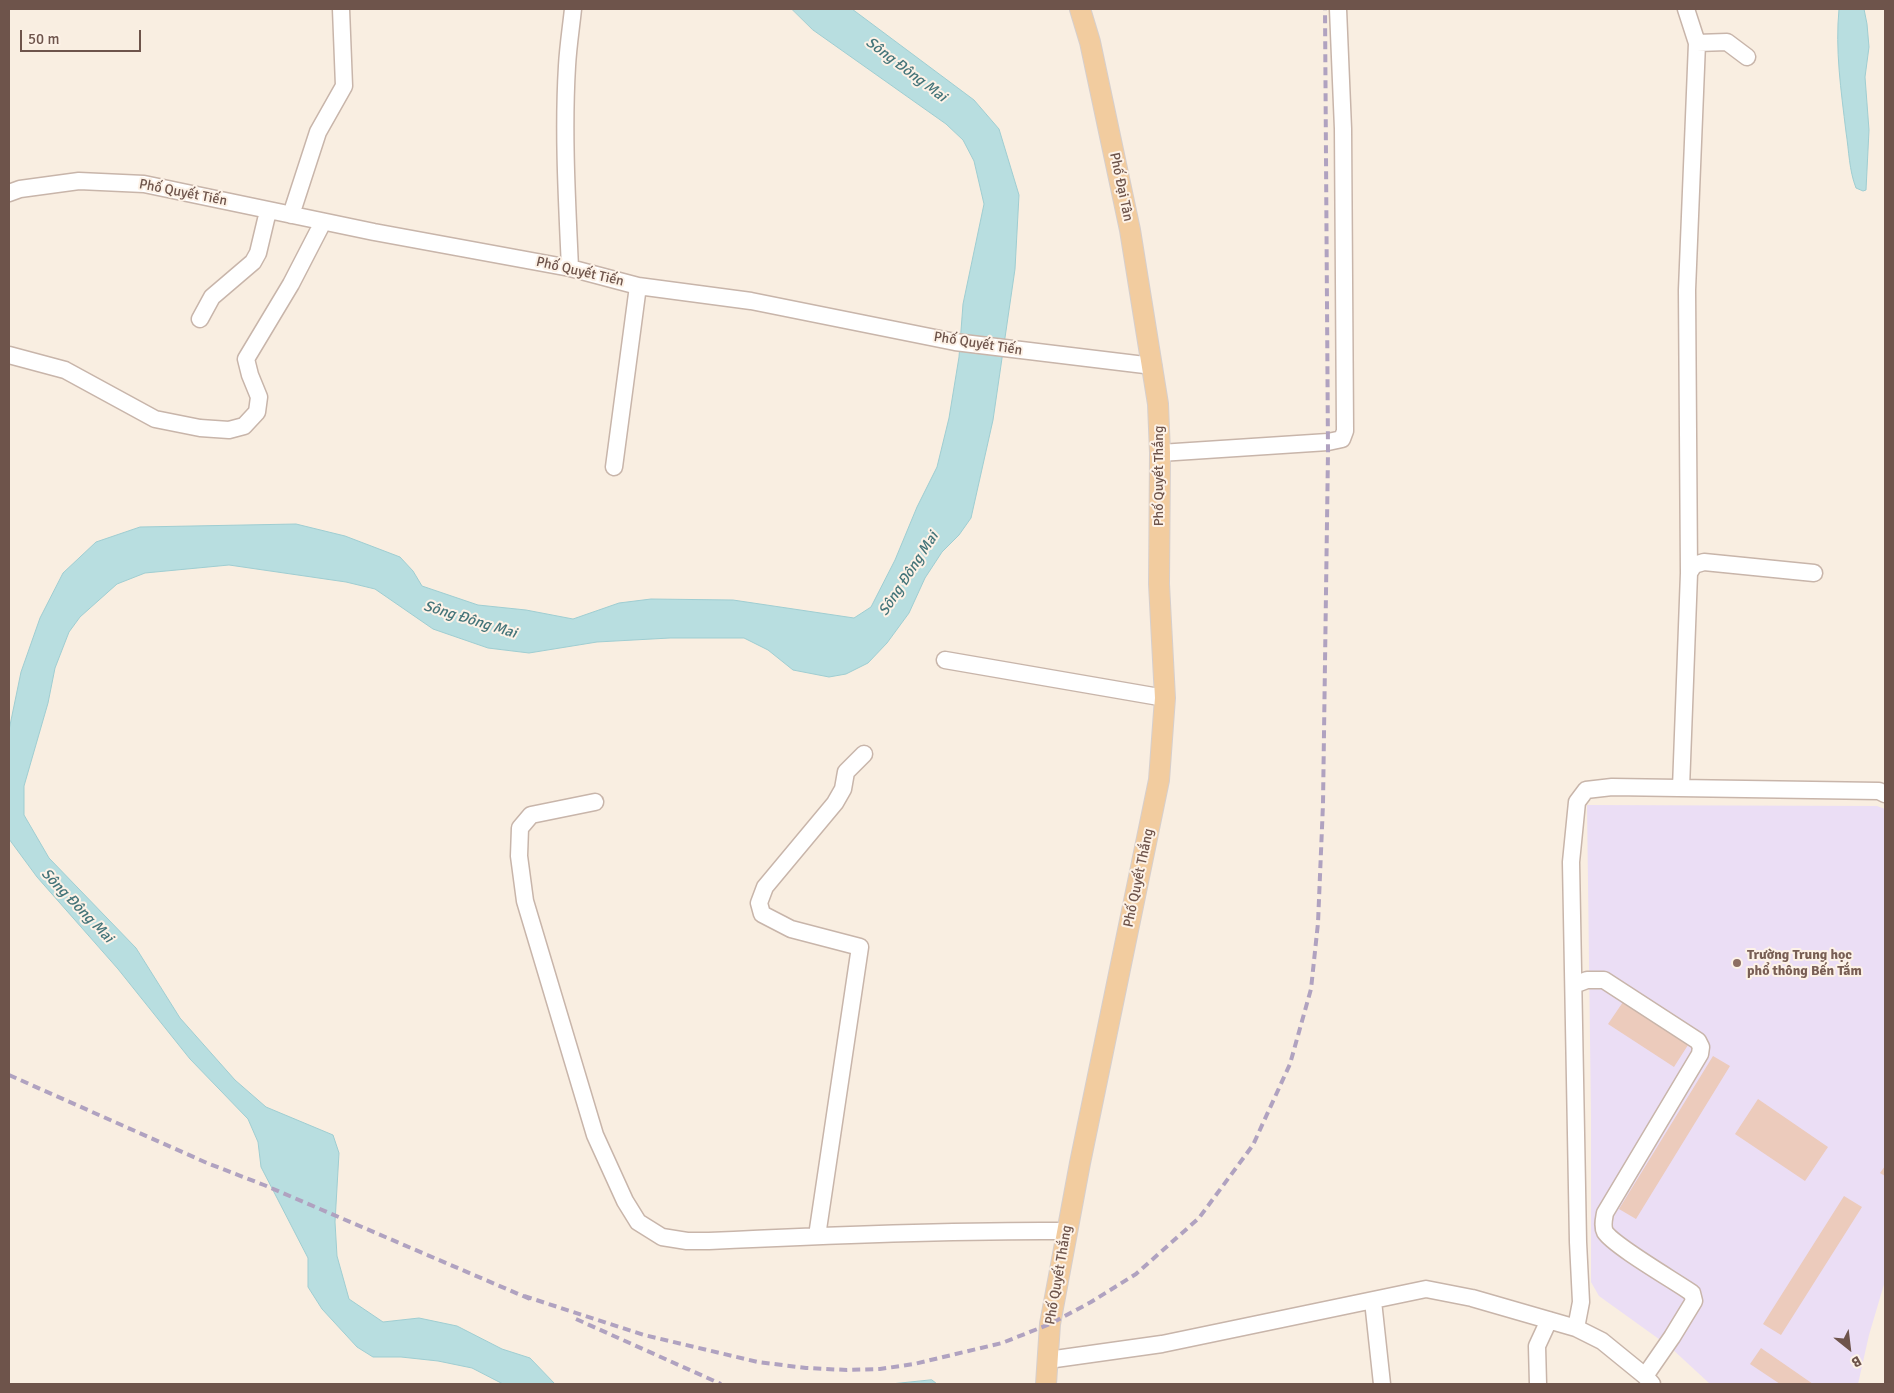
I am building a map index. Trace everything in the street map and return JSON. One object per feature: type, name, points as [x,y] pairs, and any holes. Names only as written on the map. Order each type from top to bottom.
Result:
[{"type":"main road","name":"Phố Đại Tân","points":[[1080,9],[1090,42],[1130,230],[1153,366]]},
{"type":"main road","name":"Phố Quyết Thắng","points":[[1046,1384],[1050,1324],[1067,1231],[1159,780],[1165,698],[1159,584],[1160,452],[1158,404],[1153,366]]},
{"type":"street","points":[[291,215],[318,132],[344,86],[341,9]]},
{"type":"street","points":[[570,268],[566,185],[566,114],[567,66],[573,9]]},
{"type":"street","points":[[1160,452],[1328,442],[1342,438],[1345,431],[1343,129],[1338,9]]},
{"type":"street","points":[[1681,788],[1689,573],[1687,506],[1687,290],[1697,43],[1686,9]]},
{"type":"street","points":[[1697,43],[1727,42],[1747,57]]},
{"type":"street","name":"Phố Quyết Tiến","points":[[9,193],[20,189],[79,181],[144,184],[323,222],[570,268],[638,286],[751,301],[955,342],[1153,366]]},
{"type":"street","points":[[200,319],[212,297],[253,262],[258,253],[268,211]]},
{"type":"street","points":[[9,355],[65,370],[155,419],[171,423],[229,430],[244,426],[257,412],[259,397],[246,359],[291,284],[323,222]]},
{"type":"street","points":[[614,467],[638,286]]},
{"type":"street","points":[[1689,573],[1694,564],[1704,562],[1814,574]]},
{"type":"street","points":[[945,660],[1165,698]]},
{"type":"street","points":[[817,1236],[860,947],[791,929],[762,914],[759,903],[765,887],[807,836],[824,819],[843,789],[846,772],[864,754]]},
{"type":"street","points":[[1576,1328],[1582,1302],[1578,1232],[1571,862],[1577,802],[1586,790],[1612,787],[1879,790],[1885,794]]},
{"type":"street","points":[[596,802],[531,815],[520,828],[519,856],[525,901],[595,1135],[624,1201],[638,1222],[662,1237],[687,1241],[980,1230],[1067,1231]]},
{"type":"street","points":[[1048,1360],[1162,1344],[1426,1289],[1472,1298],[1576,1328],[1602,1341],[1649,1380],[1694,1301],[1694,1296],[1618,1244],[1606,1233],[1603,1225],[1605,1213],[1700,1054],[1701,1047],[1698,1041],[1604,980],[1587,980],[1574,985]]},
{"type":"street","points":[[1373,1301],[1382,1384]]},
{"type":"street","points":[[1538,1384],[1537,1346],[1549,1320]]},
{"type":"shaded area","name":"Trường Trung học phổ thông Bến Tắm","points":[[1587,805],[1877,806],[1885,809],[1885,1281],[1869,1335],[1858,1384],[1710,1384],[1670,1347],[1599,1296],[1591,1282]]},
{"type":"water","name":"Sông Đông Mai","points":[[792,9],[852,9],[974,100],[999,129],[1019,195],[1015,269],[993,420],[971,518],[959,535],[942,552],[925,578],[909,613],[887,643],[868,663],[846,674],[829,677],[793,670],[768,650],[744,638],[670,638],[597,642],[529,653],[488,648],[433,629],[375,589],[346,582],[229,565],[145,573],[117,584],[80,617],[69,632],[55,668],[48,703],[24,786],[24,815],[49,858],[136,948],[180,1018],[235,1080],[266,1107],[333,1135],[339,1153],[335,1222],[337,1256],[349,1299],[383,1322],[419,1318],[457,1326],[502,1349],[530,1358],[555,1384],[503,1384],[472,1368],[438,1361],[401,1357],[373,1357],[357,1347],[322,1309],[308,1287],[308,1258],[261,1167],[258,1142],[248,1119],[190,1059],[118,969],[37,877],[9,839],[9,730],[21,672],[40,618],[63,573],[96,542],[140,527],[296,524],[345,536],[400,557],[413,571],[422,586],[478,605],[526,610],[573,619],[619,603],[651,599],[733,600],[854,618],[871,607],[895,560],[917,507],[937,467],[949,418],[959,357],[963,304],[984,204],[974,161],[963,140],[946,124],[813,30]]},
{"type":"water","points":[[1839,9],[1864,9],[1867,24],[1869,47],[1865,77],[1869,130],[1866,190],[1863,191],[1856,188],[1852,174],[1842,101],[1838,40]]},
{"type":"water","points":[[932,1380],[937,1384],[891,1384]]},
{"type":"building","points":[[1623,1002],[1688,1045],[1674,1067],[1608,1024]]},
{"type":"building","points":[[1713,1056],[1730,1066],[1636,1219],[1619,1209]]},
{"type":"building","points":[[1758,1099],[1828,1147],[1805,1181],[1735,1134]]},
{"type":"building","points":[[1885,1166],[1885,1176],[1880,1173]]},
{"type":"building","points":[[1844,1196],[1862,1207],[1781,1335],[1763,1324]]},
{"type":"building","points":[[1761,1348],[1813,1384],[1780,1384],[1750,1364]]},
{"type":"railway","points":[[524,1296],[644,1335],[758,1362],[806,1368],[847,1370],[880,1369],[914,1364],[1002,1343],[1050,1324],[1091,1302],[1136,1274],[1199,1218],[1253,1145],[1290,1064],[1311,989],[1318,923],[1323,804],[1328,452],[1325,9]]},
{"type":"railway","points":[[9,1075],[207,1163],[264,1185],[530,1299]]},
{"type":"railway","points":[[576,1319],[721,1384]]},
{"type":"place","name":"Trường Trung học phổ thông Bến Tắm","points":[[1737,963]]}]
